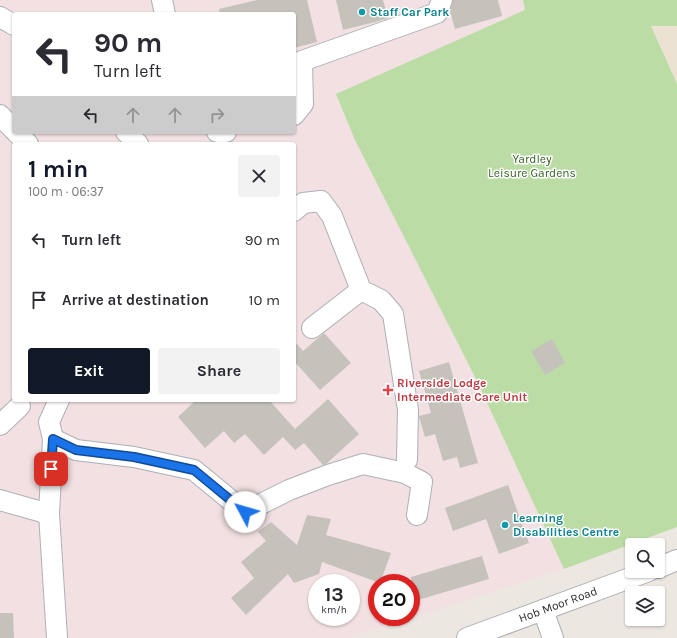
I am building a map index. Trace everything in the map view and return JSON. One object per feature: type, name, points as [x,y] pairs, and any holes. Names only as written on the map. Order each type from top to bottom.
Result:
[{"type":"street","points":[[162,0],[164,12]]},
{"type":"street","points":[[296,113],[303,104],[302,61],[437,13],[442,0]]},
{"type":"street","points":[[0,17],[12,24]]},
{"type":"street","points":[[0,115],[12,128]]},
{"type":"street","points":[[18,134],[26,142]]},
{"type":"street","points":[[128,134],[136,142]]},
{"type":"street","points":[[296,209],[303,203],[321,201],[332,216],[361,290],[381,300],[393,314],[408,410],[407,460]]},
{"type":"street","points":[[312,328],[361,290]]},
{"type":"street","points":[[57,638],[49,514],[53,439],[49,422],[58,402]]},
{"type":"street","points":[[0,425],[20,406]]},
{"type":"street","points":[[53,439],[76,450],[134,457],[194,470],[245,512],[289,490],[328,475],[363,464],[405,473],[422,482],[417,515]]},
{"type":"street","points":[[0,500],[49,514]]},
{"type":"street","points":[[665,565],[677,560]]},
{"type":"street","name":"Hob Moor Road","points":[[467,638],[630,578]]},
{"type":"street","points":[[543,610],[553,638]]},
{"type":"shaded area","name":"Riverside Lodge Intermediate Care Unit","points":[[0,0],[523,0],[525,10],[336,95],[355,140],[477,381],[564,569],[420,615],[420,574],[368,574],[368,626],[386,626],[348,638],[0,638]]},
{"type":"shaded area","points":[[651,25],[677,26],[677,84]]},
{"type":"green space","name":"Yardley Leisure Gardens","points":[[523,0],[677,0],[677,26],[651,26],[677,84],[677,527],[647,538],[625,538],[625,546],[564,569],[477,381],[355,140],[336,94],[525,10]]},
{"type":"building","points":[[257,0],[307,0],[317,42],[296,47],[296,12],[220,12],[219,9]]},
{"type":"building","name":"Staff Car Park","points":[[336,0],[383,0],[388,18],[343,30]]},
{"type":"building","points":[[453,0],[498,0],[502,16],[455,29],[450,11]]},
{"type":"building","points":[[324,333],[351,363],[320,390],[296,363],[296,343],[303,351]]},
{"type":"building","points":[[552,339],[565,363],[545,375],[531,351]]},
{"type":"building","points":[[449,362],[478,463],[460,468],[457,457],[443,461],[435,434],[425,437],[419,417],[431,413],[419,371]]},
{"type":"building","points":[[328,399],[359,434],[323,465],[304,443],[295,450],[283,437],[264,455],[245,434],[234,443],[224,431],[205,448],[178,417],[194,402],[271,402],[295,429]]},
{"type":"building","name":"Learning Disabilities Centre","points":[[508,485],[529,543],[499,554],[486,519],[453,531],[445,508]]},
{"type":"building","points":[[307,515],[331,519],[326,535],[391,553],[383,574],[368,574],[368,579],[360,576],[360,574],[355,574],[322,562],[319,574],[308,574],[308,578],[294,583],[288,574],[246,615],[231,598],[254,578],[241,562],[266,541],[258,532],[271,522],[297,545]]},
{"type":"building","points":[[482,556],[489,579],[420,599],[420,574]]},
{"type":"building","points":[[0,613],[13,613],[14,638],[0,638]]},
{"type":"place","name":"Staff Car Park","points":[[362,12]]},
{"type":"place","name":"Riverside Lodge Intermediate Care Unit","points":[[388,390]]},
{"type":"place","name":"Learning Disabilities Centre","points":[[505,525]]},
{"type":"route","points":[[51,469],[53,439],[76,450],[134,457],[194,470],[245,512]]}]
